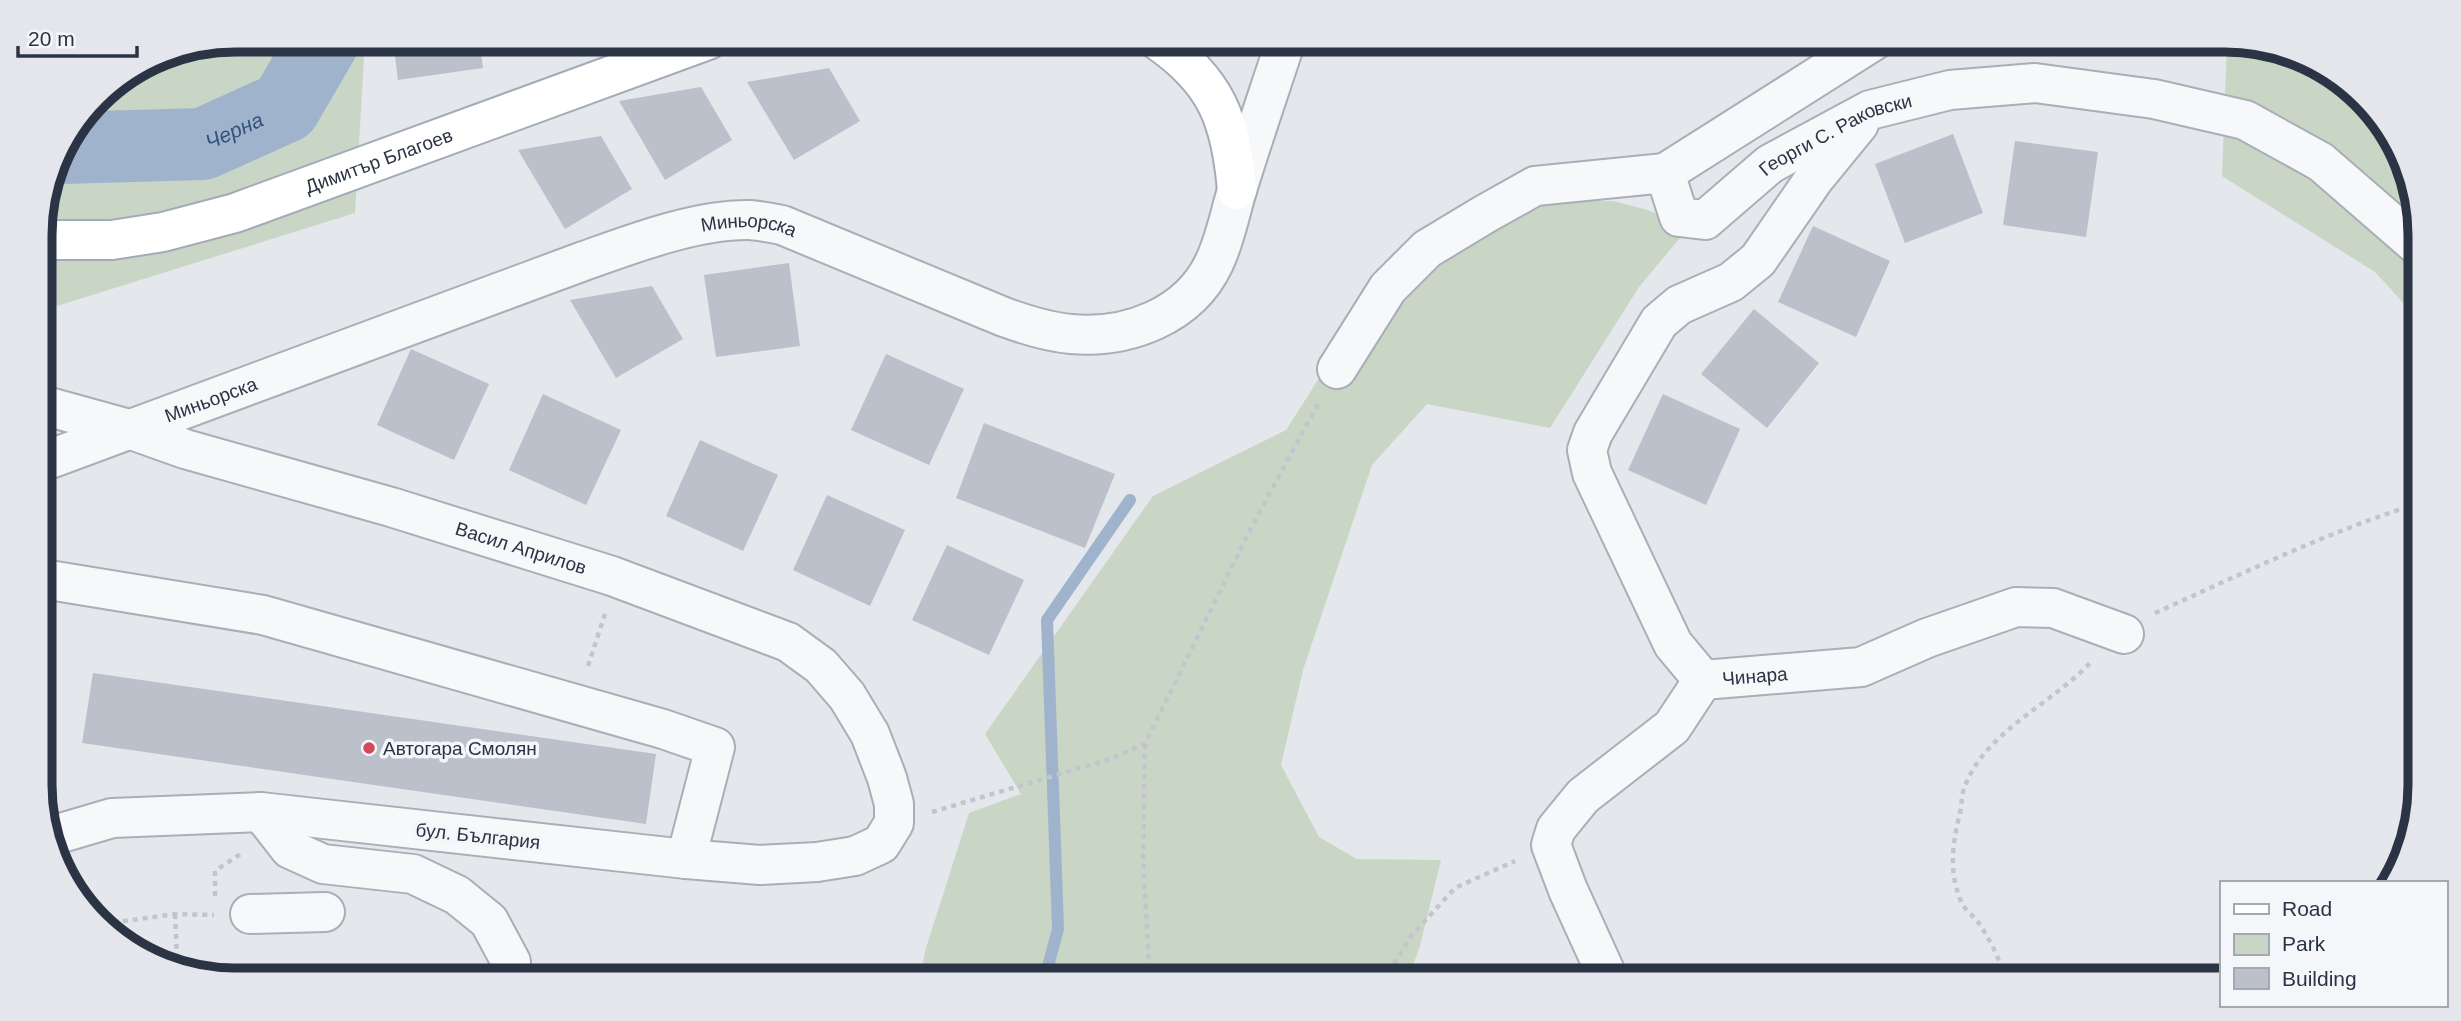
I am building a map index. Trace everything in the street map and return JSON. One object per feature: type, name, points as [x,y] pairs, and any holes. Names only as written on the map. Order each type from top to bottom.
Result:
[{"type":"main road","name":"Димитър Благоев","points":[[53,240],[112,240],[163,232],[235,213],[672,53]]},
{"type":"main road","points":[[1174,53],[1201,79],[1222,110],[1232,141],[1237,190]]},
{"type":"street","name":"Миньорска","points":[[53,458],[581,262],[635,243],[713,223],[749,220],[782,225],[1024,324],[1072,334],[1111,333],[1145,324],[1171,312],[1201,285],[1214,264],[1225,237],[1237,190],[1282,53]]},
{"type":"street","points":[[1337,369],[1388,288],[1427,249],[1535,186],[1665,173],[1854,53]]},
{"type":"street","name":"Георги С. Раковски","points":[[1665,173],[1679,217],[1705,220],[1770,164],[1870,110],[1950,90],[2035,83],[2154,99],[2245,120],[2321,162],[2408,237]]},
{"type":"street","points":[[1703,680],[1673,644],[1592,473],[1587,450],[1593,433],[1659,322],[1679,305],[1731,282],[1758,260],[1814,179],[1870,110]]},
{"type":"street","name":"Васил Априлов","points":[[53,408],[129,429],[185,449],[391,507],[612,576],[788,642],[821,666],[848,695],[870,734],[887,778],[894,804],[894,823]]},
{"type":"street","points":[[53,581],[263,615],[663,729],[715,747],[686,859]]},
{"type":"street","name":"Чинара","points":[[1551,845],[1556,829],[1583,796],[1672,727],[1703,680],[1861,667],[1927,638],[2016,607],[2053,608],[2124,634]]},
{"type":"street","points":[[261,812],[290,849],[323,864],[413,874],[457,895],[489,921],[511,962],[511,968]]},
{"type":"street","name":"бул. България","points":[[59,834],[113,818],[261,812],[760,865],[817,862],[855,856],[881,844],[894,823]]},
{"type":"street","points":[[1551,845],[1603,968]]},
{"type":"street","points":[[232,915],[325,912]]},
{"type":"path","points":[[1149,968],[1143,859],[1145,744],[1251,528],[1337,369]]},
{"type":"path","points":[[2002,968],[1977,921],[1962,905],[1953,878],[1952,845],[1965,786],[1986,752],[2009,729],[2074,681],[2105,647],[2152,614],[2311,543],[2408,507]]},
{"type":"path","points":[[576,704],[606,610]]},
{"type":"path","points":[[894,823],[1110,759],[1145,744]]},
{"type":"path","points":[[1392,968],[1410,937],[1455,888],[1551,845]]},
{"type":"path","points":[[114,922],[175,914],[232,915]]},
{"type":"path","points":[[175,914],[177,957]]},
{"type":"green space","points":[[364,53],[355,213],[53,307],[53,224],[56,200],[66,166],[77,144],[98,115],[115,98],[144,77],[177,62],[212,54]]},
{"type":"green space","points":[[2227,53],[2249,54],[2284,62],[2327,83],[2363,115],[2378,134],[2399,177],[2407,212],[2408,308],[2375,272],[2222,176]]},
{"type":"green space","points":[[1550,201],[1613,201],[1690,226],[1639,287],[1550,428],[1427,404],[1372,465],[1303,670],[1281,765],[1319,837],[1357,859],[1441,860],[1420,946],[1412,968],[922,968],[969,813],[1021,794],[985,734],[1153,496],[1286,430],[1371,297],[1476,226]]},
{"type":"building","points":[[395,53],[481,53],[483,68],[398,80]]},
{"type":"building","points":[[829,68],[860,121],[794,160],[747,82]]},
{"type":"building","points":[[701,87],[732,140],[665,180],[619,101]]},
{"type":"building","points":[[1953,134],[1983,213],[1905,243],[1875,164]]},
{"type":"building","points":[[601,136],[632,189],[565,229],[518,150]]},
{"type":"building","points":[[2015,141],[2098,152],[2086,237],[2003,225]]},
{"type":"building","points":[[1813,226],[1890,261],[1856,337],[1778,302]]},
{"type":"building","points":[[789,263],[800,346],[716,357],[704,275]]},
{"type":"building","points":[[652,286],[683,339],[616,378],[570,300]]},
{"type":"building","points":[[1754,309],[1819,363],[1767,428],[1701,374]]},
{"type":"building","points":[[411,349],[489,384],[454,460],[377,425]]},
{"type":"building","points":[[886,354],[964,389],[929,465],[851,430]]},
{"type":"building","points":[[543,394],[621,430],[586,505],[509,470]]},
{"type":"building","points":[[1663,394],[1740,429],[1706,505],[1628,470]]},
{"type":"building","points":[[984,423],[1115,474],[1085,548],[956,498]]},
{"type":"building","points":[[700,440],[778,475],[743,551],[666,516]]},
{"type":"building","points":[[827,495],[905,530],[870,606],[793,570]]},
{"type":"building","points":[[947,545],[1024,580],[989,655],[912,620]]},
{"type":"building","name":"Автогара Смолян","points":[[93,673],[656,754],[646,824],[82,743]]},
{"type":"waterway","name":"Черна","points":[[75,148],[203,144],[285,107],[316,53]]},
{"type":"waterway","points":[[1048,968],[1058,929],[1047,620],[1130,500]]},
{"type":"place","name":"Автогара Смолян","points":[[369,748]]}]
